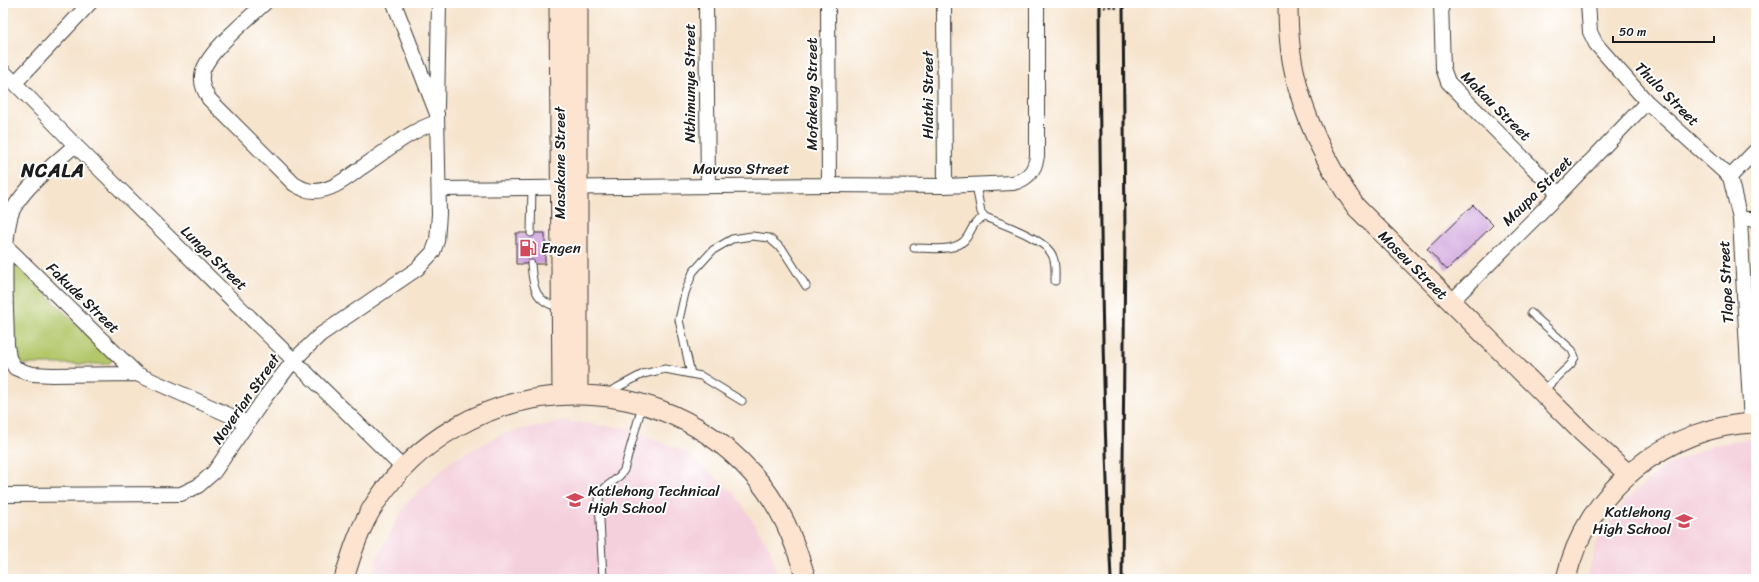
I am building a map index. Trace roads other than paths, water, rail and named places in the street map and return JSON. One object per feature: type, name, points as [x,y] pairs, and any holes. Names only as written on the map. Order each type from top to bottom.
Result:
[{"type":"street","points":[[15,83],[90,3]]},
{"type":"street","points":[[265,3],[212,56],[204,67],[202,77],[203,87],[209,99],[294,184],[305,190],[315,191],[335,186],[411,133],[437,118],[394,3]]},
{"type":"street","name":"Noverian Street","points":[[3,495],[181,494],[198,486],[214,472],[247,423],[294,360],[320,335],[417,269],[430,256],[437,241],[440,189],[437,118],[439,3]]},
{"type":"street","name":"Masakane Street","points":[[559,3],[561,308],[570,395]]},
{"type":"street","name":"Masakane Street","points":[[570,395],[579,187],[578,3]]},
{"type":"street","name":"Nthimunye Street","points":[[706,3],[708,186]]},
{"type":"street","name":"Mofakeng Street","points":[[828,3],[829,185]]},
{"type":"street","name":"Hlathi Street","points":[[944,3],[945,186]]},
{"type":"street","name":"Mavuso Street","points":[[440,189],[829,185],[945,186],[1013,184],[1022,181],[1028,176],[1035,166],[1037,156],[1037,3]]},
{"type":"street","name":"Moseu Street","points":[[1288,3],[1292,60],[1300,94],[1337,179],[1363,214],[1583,433],[1628,474]]},
{"type":"street","name":"Makau Street","points":[[1441,3],[1443,68],[1448,82],[1559,194]]},
{"type":"street","name":"Thulo Street","points":[[1588,3],[1589,27],[1593,39],[1647,102],[1730,177]]},
{"type":"street","name":"Lunga Street","points":[[3,71],[75,146],[403,468]]},
{"type":"street","name":"Maupa Street","points":[[1451,302],[1559,194],[1647,102]]},
{"type":"street","name":"Fakude Street","points":[[75,146],[25,192],[14,207],[9,221],[6,246],[7,345],[9,358],[15,368],[33,374],[137,374]]},
{"type":"street","points":[[1730,177],[1756,150]]},
{"type":"street","name":"Tlape Street","points":[[1730,177],[1740,219],[1753,423]]},
{"type":"street","points":[[1740,219],[1756,219]]},
{"type":"street","name":"Fakude Street","points":[[6,246],[137,374],[247,423]]},
{"type":"street","points":[[344,579],[355,542],[376,503],[403,468],[430,444],[460,424],[492,409],[527,400],[570,395],[602,396],[643,404],[689,424],[719,443],[751,472],[777,506],[796,544],[806,579]]},
{"type":"street","points":[[1566,579],[1574,552],[1590,520],[1608,496],[1628,474],[1655,454],[1685,438],[1717,428],[1753,423]]},
{"type":"lane","points":[[976,185],[981,212],[985,217],[1042,243],[1046,247],[1054,258],[1055,281]]},
{"type":"lane","points":[[531,233],[532,187]]},
{"type":"lane","points":[[914,248],[945,248],[960,244],[966,239],[975,221],[985,217]]},
{"type":"lane","points":[[691,374],[680,320],[684,293],[693,272],[713,250],[732,239],[752,236],[769,238],[783,250],[806,286]]},
{"type":"lane","points":[[531,264],[532,280],[536,291],[542,300],[561,308]]},
{"type":"lane","points":[[1531,313],[1572,350],[1575,357],[1571,364],[1542,392]]},
{"type":"lane","points":[[602,396],[643,374],[665,369],[701,376],[742,402]]},
{"type":"lane","points":[[603,579],[599,500],[600,492],[604,487],[620,477],[624,470],[643,404]]},
{"type":"railway","points":[[1099,3],[1102,291],[1105,435],[1111,579]]},
{"type":"railway","points":[[1122,579],[1125,233],[1123,3]]},
{"type":"place","name":"Engen","points":[[528,248]]},
{"type":"place","name":"Katlehong Technical High School","points":[[575,500]]},
{"type":"place","name":"Katlehong High School","points":[[1684,521]]},
{"type":"district","name":"NCALA","points":[[53,170]]}]
